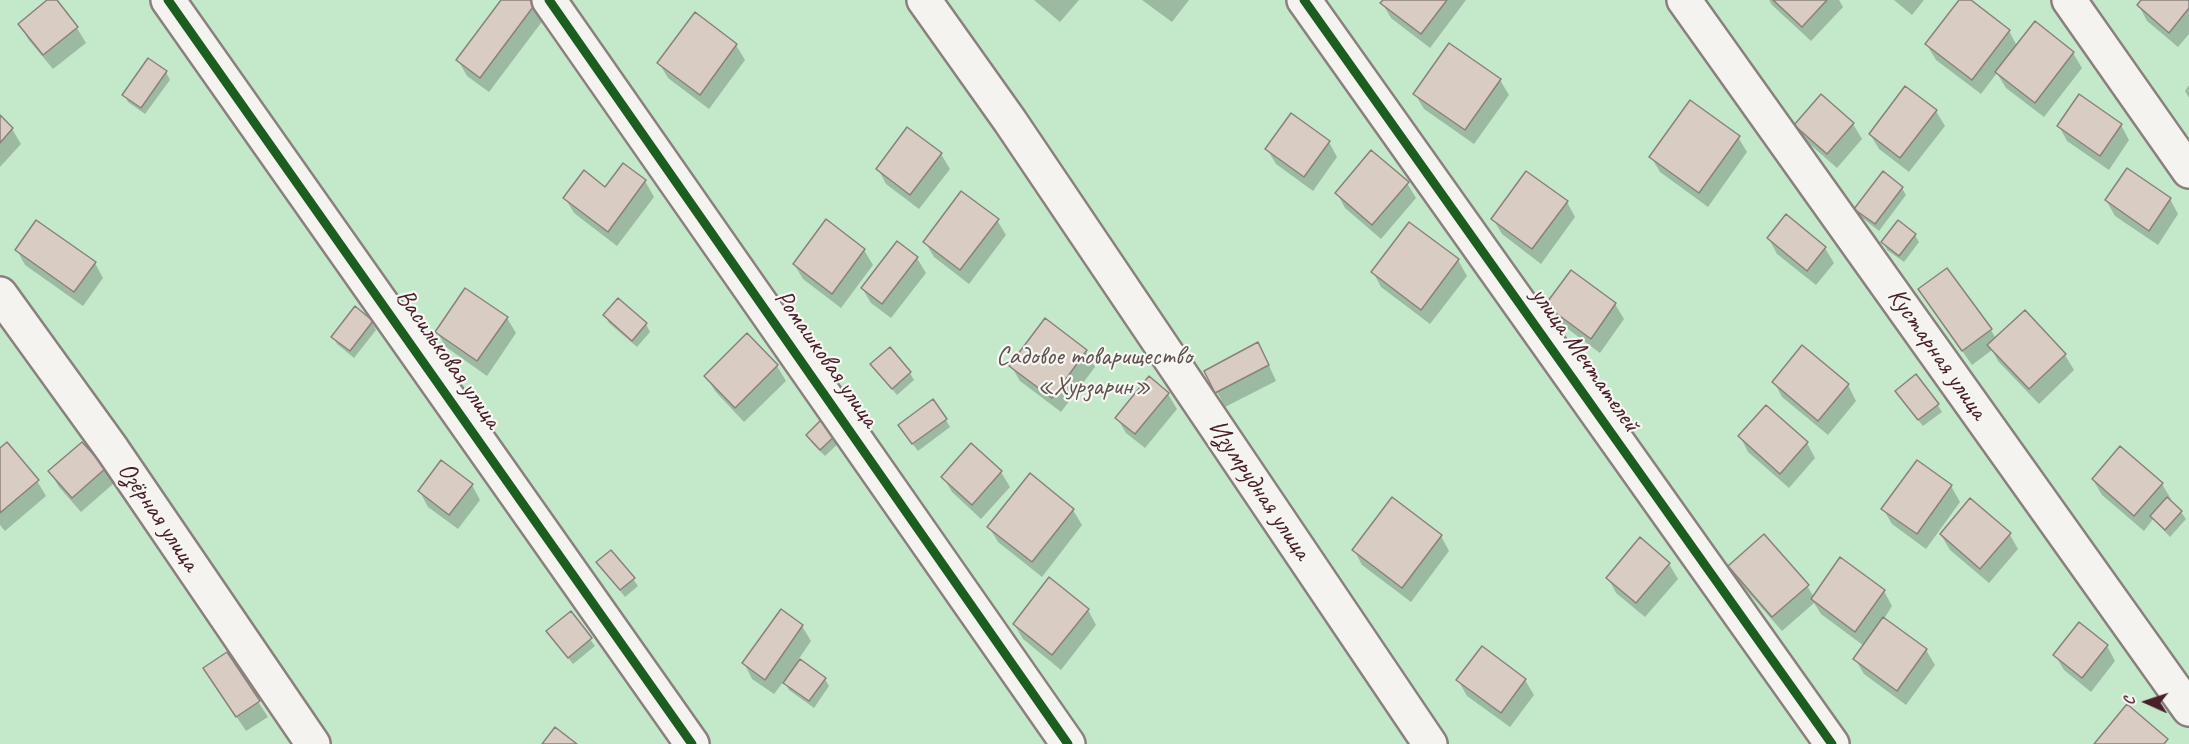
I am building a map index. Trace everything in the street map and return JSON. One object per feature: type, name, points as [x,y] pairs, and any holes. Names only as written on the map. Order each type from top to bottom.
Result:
[{"type":"street","name":"Васильковая улица","points":[[168,0],[692,744]]},
{"type":"street","name":"Ромашковая улица","points":[[549,0],[1068,744]]},
{"type":"street","name":"Изумрудная улица","points":[[924,0],[1010,121],[1430,744]]},
{"type":"street","name":"улица Мечтателей","points":[[1304,0],[1832,744]]},
{"type":"street","name":"Кустарная улица","points":[[1684,0],[2189,709]]},
{"type":"street","points":[[2069,0],[2189,171]]},
{"type":"street","name":"Озёрная улица","points":[[0,294],[112,449],[313,744]]},
{"type":"green space","name":"Садовое товарищество «Хурзарин»","points":[[0,0],[2189,0],[2189,744],[0,744]]},
{"type":"building","points":[[47,0],[57,0],[78,27],[43,55],[18,24]]},
{"type":"building","points":[[501,0],[532,0],[536,3],[480,78],[456,60]]},
{"type":"building","points":[[1383,0],[1447,0],[1421,34],[1380,3]]},
{"type":"building","points":[[1773,0],[1827,0],[1802,27]]},
{"type":"building","points":[[1959,0],[1971,0],[2010,30],[1972,80],[1925,44]]},
{"type":"building","points":[[2141,0],[2189,0],[2189,8],[2169,33],[2137,5]]},
{"type":"building","points":[[695,12],[737,44],[700,95],[657,63]]},
{"type":"building","points":[[2035,21],[2074,52],[2035,103],[1995,72]]},
{"type":"building","points":[[1449,43],[1501,79],[1465,130],[1413,94]]},
{"type":"building","points":[[148,58],[167,71],[141,108],[122,95]]},
{"type":"building","points":[[1905,86],[1937,110],[1900,158],[1869,134]]},
{"type":"building","points":[[1821,94],[1854,123],[1827,154],[1794,125]]},
{"type":"building","points":[[2079,94],[2122,124],[2100,156],[2057,126]]},
{"type":"building","points":[[1690,100],[1740,136],[1699,193],[1649,157]]},
{"type":"building","points":[[1291,113],[1330,141],[1304,177],[1265,149]]},
{"type":"building","points":[[0,115],[13,128],[0,143]]},
{"type":"building","points":[[907,127],[942,153],[910,195],[876,169]]},
{"type":"building","points":[[1371,150],[1409,182],[1372,225],[1335,193]]},
{"type":"building","points":[[623,163],[646,180],[608,232],[563,198],[584,170],[605,187]]},
{"type":"building","points":[[2127,168],[2171,198],[2149,231],[2105,200]]},
{"type":"building","points":[[1526,171],[1568,201],[1532,249],[1491,219]]},
{"type":"building","points":[[1883,171],[1903,187],[1875,224],[1854,209]]},
{"type":"building","points":[[961,191],[999,219],[960,270],[923,242]]},
{"type":"building","points":[[1786,214],[1826,247],[1807,271],[1767,238]]},
{"type":"building","points":[[826,219],[865,249],[832,294],[793,264]]},
{"type":"building","points":[[36,220],[96,262],[74,292],[15,250]]},
{"type":"building","points":[[1898,220],[1916,234],[1899,256],[1881,242]]},
{"type":"building","points":[[1409,222],[1459,259],[1421,310],[1371,272]]},
{"type":"building","points":[[897,241],[918,257],[882,304],[861,288]]},
{"type":"building","points":[[1947,268],[1992,329],[1962,351],[1918,289]]},
{"type":"building","points":[[1571,270],[1616,303],[1591,339],[1545,305]]},
{"type":"building","points":[[465,288],[508,317],[477,361],[435,332]]},
{"type":"building","points":[[618,298],[647,323],[632,341],[603,315]]},
{"type":"building","points":[[355,306],[373,321],[350,351],[331,337]]},
{"type":"building","points":[[2025,310],[2066,354],[2029,389],[1987,345]]},
{"type":"building","points":[[1045,318],[1087,350],[1052,398],[1009,366]]},
{"type":"building","points":[[747,333],[778,365],[735,408],[704,376]]},
{"type":"building","points":[[1258,342],[1269,365],[1215,393],[1204,371]]},
{"type":"building","points":[[1802,345],[1849,384],[1818,421],[1772,382]]},
{"type":"building","points":[[890,347],[911,372],[892,389],[870,364]]},
{"type":"building","points":[[1916,374],[1939,404],[1918,420],[1895,391]]},
{"type":"building","points":[[1149,376],[1169,393],[1135,434],[1115,418]]},
{"type":"building","points":[[933,399],[947,419],[912,444],[898,425]]},
{"type":"building","points":[[1766,405],[1808,442],[1780,474],[1738,436]]},
{"type":"building","points":[[823,418],[838,433],[820,450],[806,435]]},
{"type":"building","points":[[7,442],[39,480],[0,513],[0,448]]},
{"type":"building","points":[[82,442],[106,468],[72,498],[48,471]]},
{"type":"building","points":[[971,443],[1002,471],[972,505],[941,477]]},
{"type":"building","points":[[2120,446],[2163,483],[2134,516],[2092,479]]},
{"type":"building","points":[[441,460],[473,484],[449,515],[418,491]]},
{"type":"building","points":[[1917,460],[1952,485],[1917,534],[1881,509]]},
{"type":"building","points":[[1030,473],[1074,509],[1032,562],[987,527]]},
{"type":"building","points":[[1392,497],[1442,535],[1402,588],[1352,550]]},
{"type":"building","points":[[2167,497],[2182,511],[2165,530],[2150,516]]},
{"type":"building","points":[[1970,498],[2011,533],[1980,569],[1940,534]]},
{"type":"building","points":[[1764,534],[1809,585],[1772,617],[1728,566]]},
{"type":"building","points":[[1640,537],[1670,563],[1636,603],[1606,578]]},
{"type":"building","points":[[611,550],[635,578],[620,590],[596,562]]},
{"type":"building","points":[[1840,557],[1885,590],[1855,632],[1811,599]]},
{"type":"building","points":[[1049,577],[1089,609],[1052,655],[1013,624]]},
{"type":"building","points":[[781,609],[803,625],[765,680],[742,663]]},
{"type":"building","points":[[571,611],[592,638],[568,658],[546,631]]},
{"type":"building","points":[[1883,617],[1927,649],[1897,691],[1853,659]]},
{"type":"building","points":[[2079,622],[2108,645],[2082,678],[2053,655]]},
{"type":"building","points":[[1482,646],[1526,679],[1501,713],[1456,680]]},
{"type":"building","points":[[227,652],[260,701],[236,717],[203,668]]},
{"type":"building","points":[[800,659],[826,678],[809,701],[783,683]]},
{"type":"building","points":[[2127,704],[2168,739],[2164,744],[2094,744]]},
{"type":"building","points":[[555,727],[577,744],[542,744]]},
{"type":"cycle path","points":[[168,0],[692,744]]},
{"type":"cycle path","points":[[549,0],[1068,744]]},
{"type":"cycle path","points":[[1304,0],[1832,744]]}]
